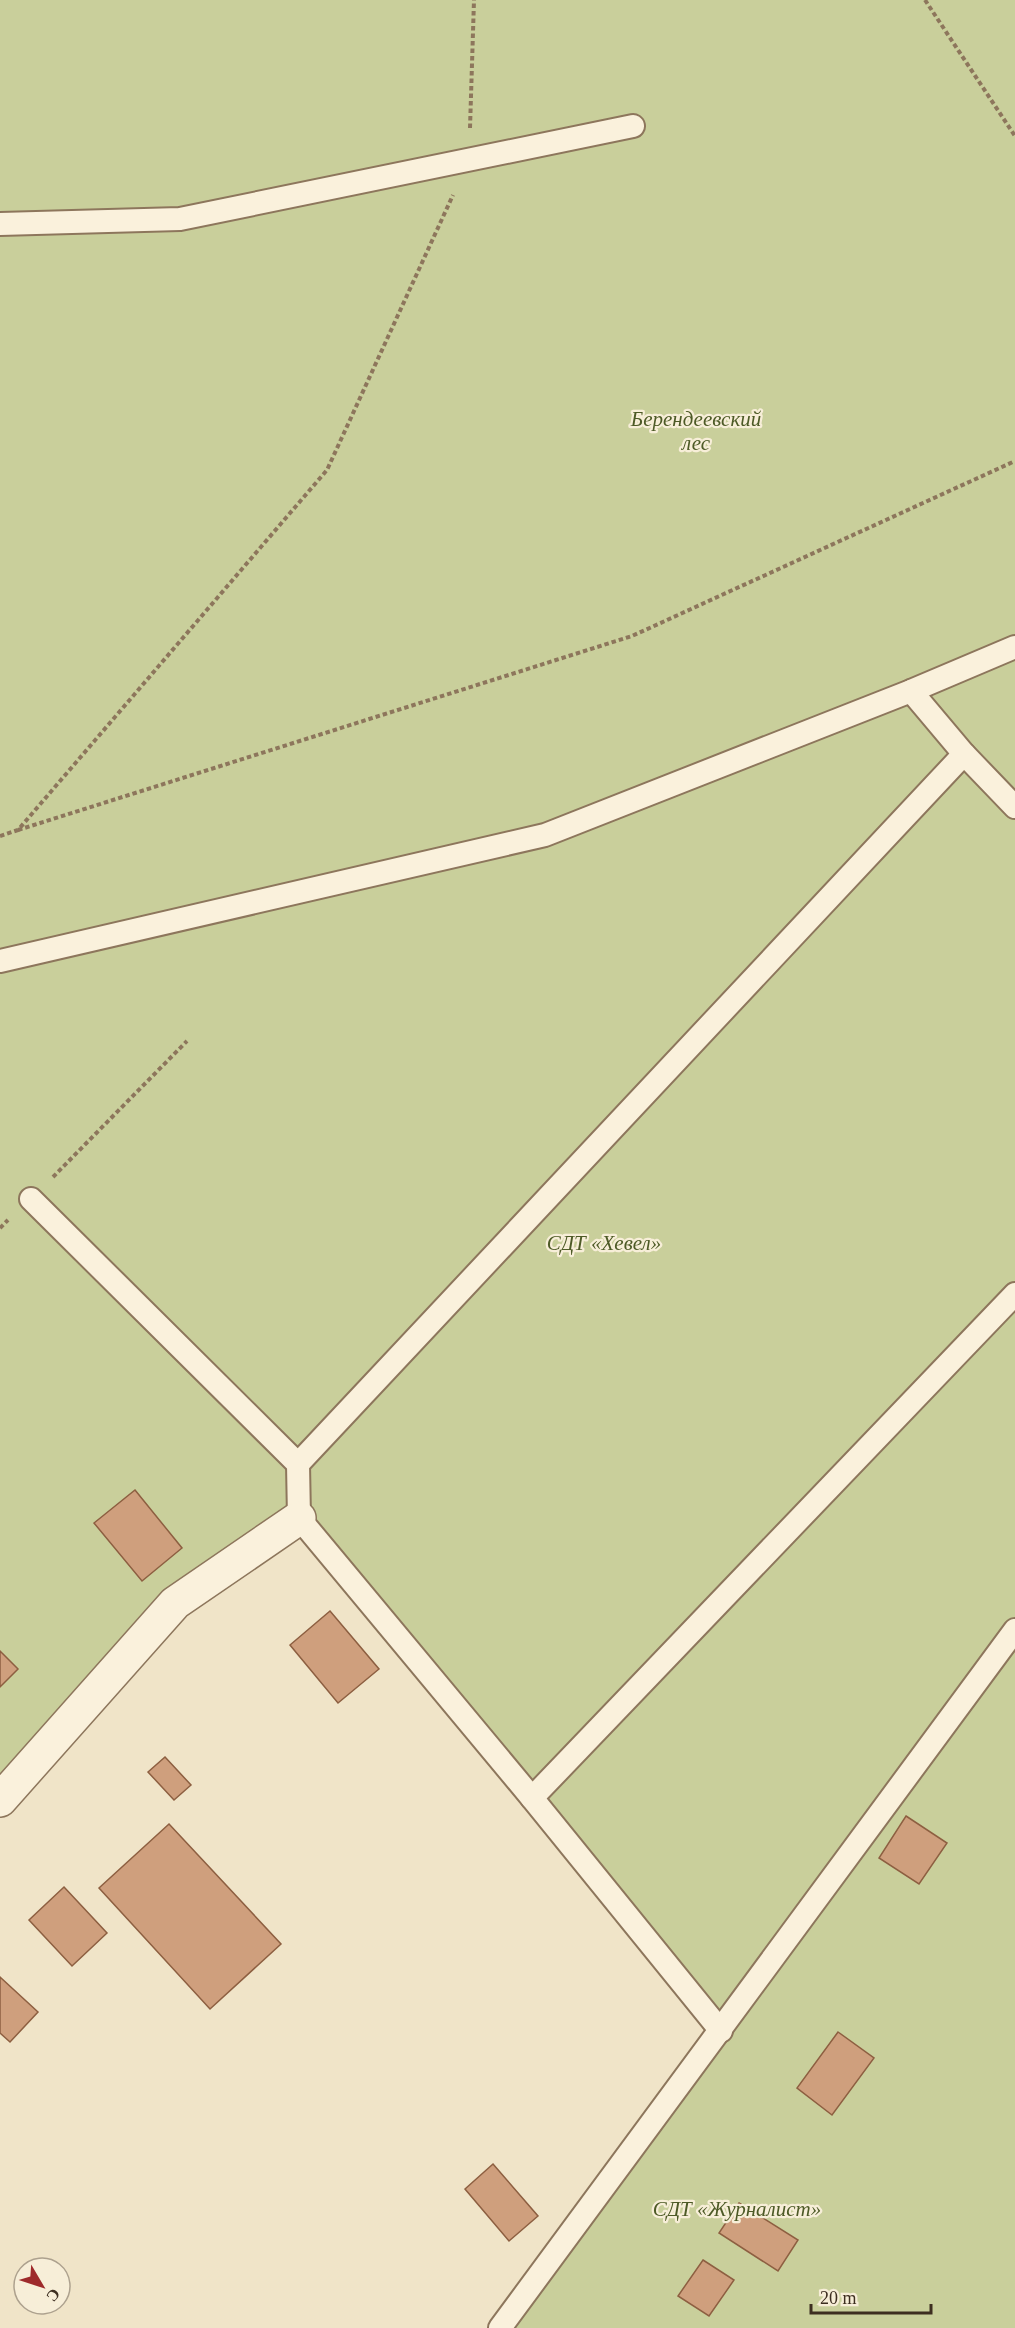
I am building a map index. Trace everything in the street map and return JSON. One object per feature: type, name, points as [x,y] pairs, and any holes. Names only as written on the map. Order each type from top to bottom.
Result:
[{"type":"street","points":[[0,1800],[175,1603],[299,1518]]},
{"type":"lane","points":[[0,224],[180,219],[633,126]]},
{"type":"lane","points":[[0,961],[544,835],[911,691],[1015,647]]},
{"type":"lane","points":[[911,691],[964,754],[1015,807]]},
{"type":"lane","points":[[298,1464],[964,754]]},
{"type":"lane","points":[[31,1199],[298,1464],[299,1518],[532,1798],[721,2031]]},
{"type":"lane","points":[[532,1798],[1015,1294]]},
{"type":"lane","points":[[500,2328],[1015,1630]]},
{"type":"path","points":[[18,830],[327,470],[468,161],[474,0]]},
{"type":"path","points":[[925,0],[1015,136]]},
{"type":"path","points":[[0,836],[632,636],[1015,461]]},
{"type":"path","points":[[0,1228],[187,1041]]},
{"type":"green space","points":[[0,0],[1015,0],[1015,2328],[500,2328],[721,2031],[299,1518],[175,1603],[0,1800]]},
{"type":"building","points":[[135,1490],[182,1548],[142,1581],[94,1523]]},
{"type":"building","points":[[330,1611],[379,1669],[338,1703],[290,1645]]},
{"type":"building","points":[[0,1651],[18,1669],[0,1687]]},
{"type":"building","points":[[165,1757],[191,1785],[174,1800],[148,1772]]},
{"type":"building","points":[[906,1816],[947,1843],[919,1884],[879,1858]]},
{"type":"building","points":[[169,1824],[281,1944],[210,2009],[99,1888]]},
{"type":"building","points":[[64,1887],[107,1933],[72,1966],[29,1920]]},
{"type":"building","points":[[0,1977],[38,2012],[10,2042],[0,2033]]},
{"type":"building","points":[[838,2032],[874,2058],[832,2115],[797,2088]]},
{"type":"building","points":[[493,2164],[538,2216],[509,2241],[465,2189]]},
{"type":"building","points":[[739,2203],[798,2240],[778,2271],[719,2233]]},
{"type":"building","points":[[703,2260],[734,2280],[709,2316],[678,2296]]},
{"type":"park label","name":"Берендеевский лес","points":[[696,431]]},
{"type":"park label","name":"СДТ «Хевел»","points":[[604,1243]]},
{"type":"park label","name":"СДТ «Журналист»","points":[[737,2209]]}]
